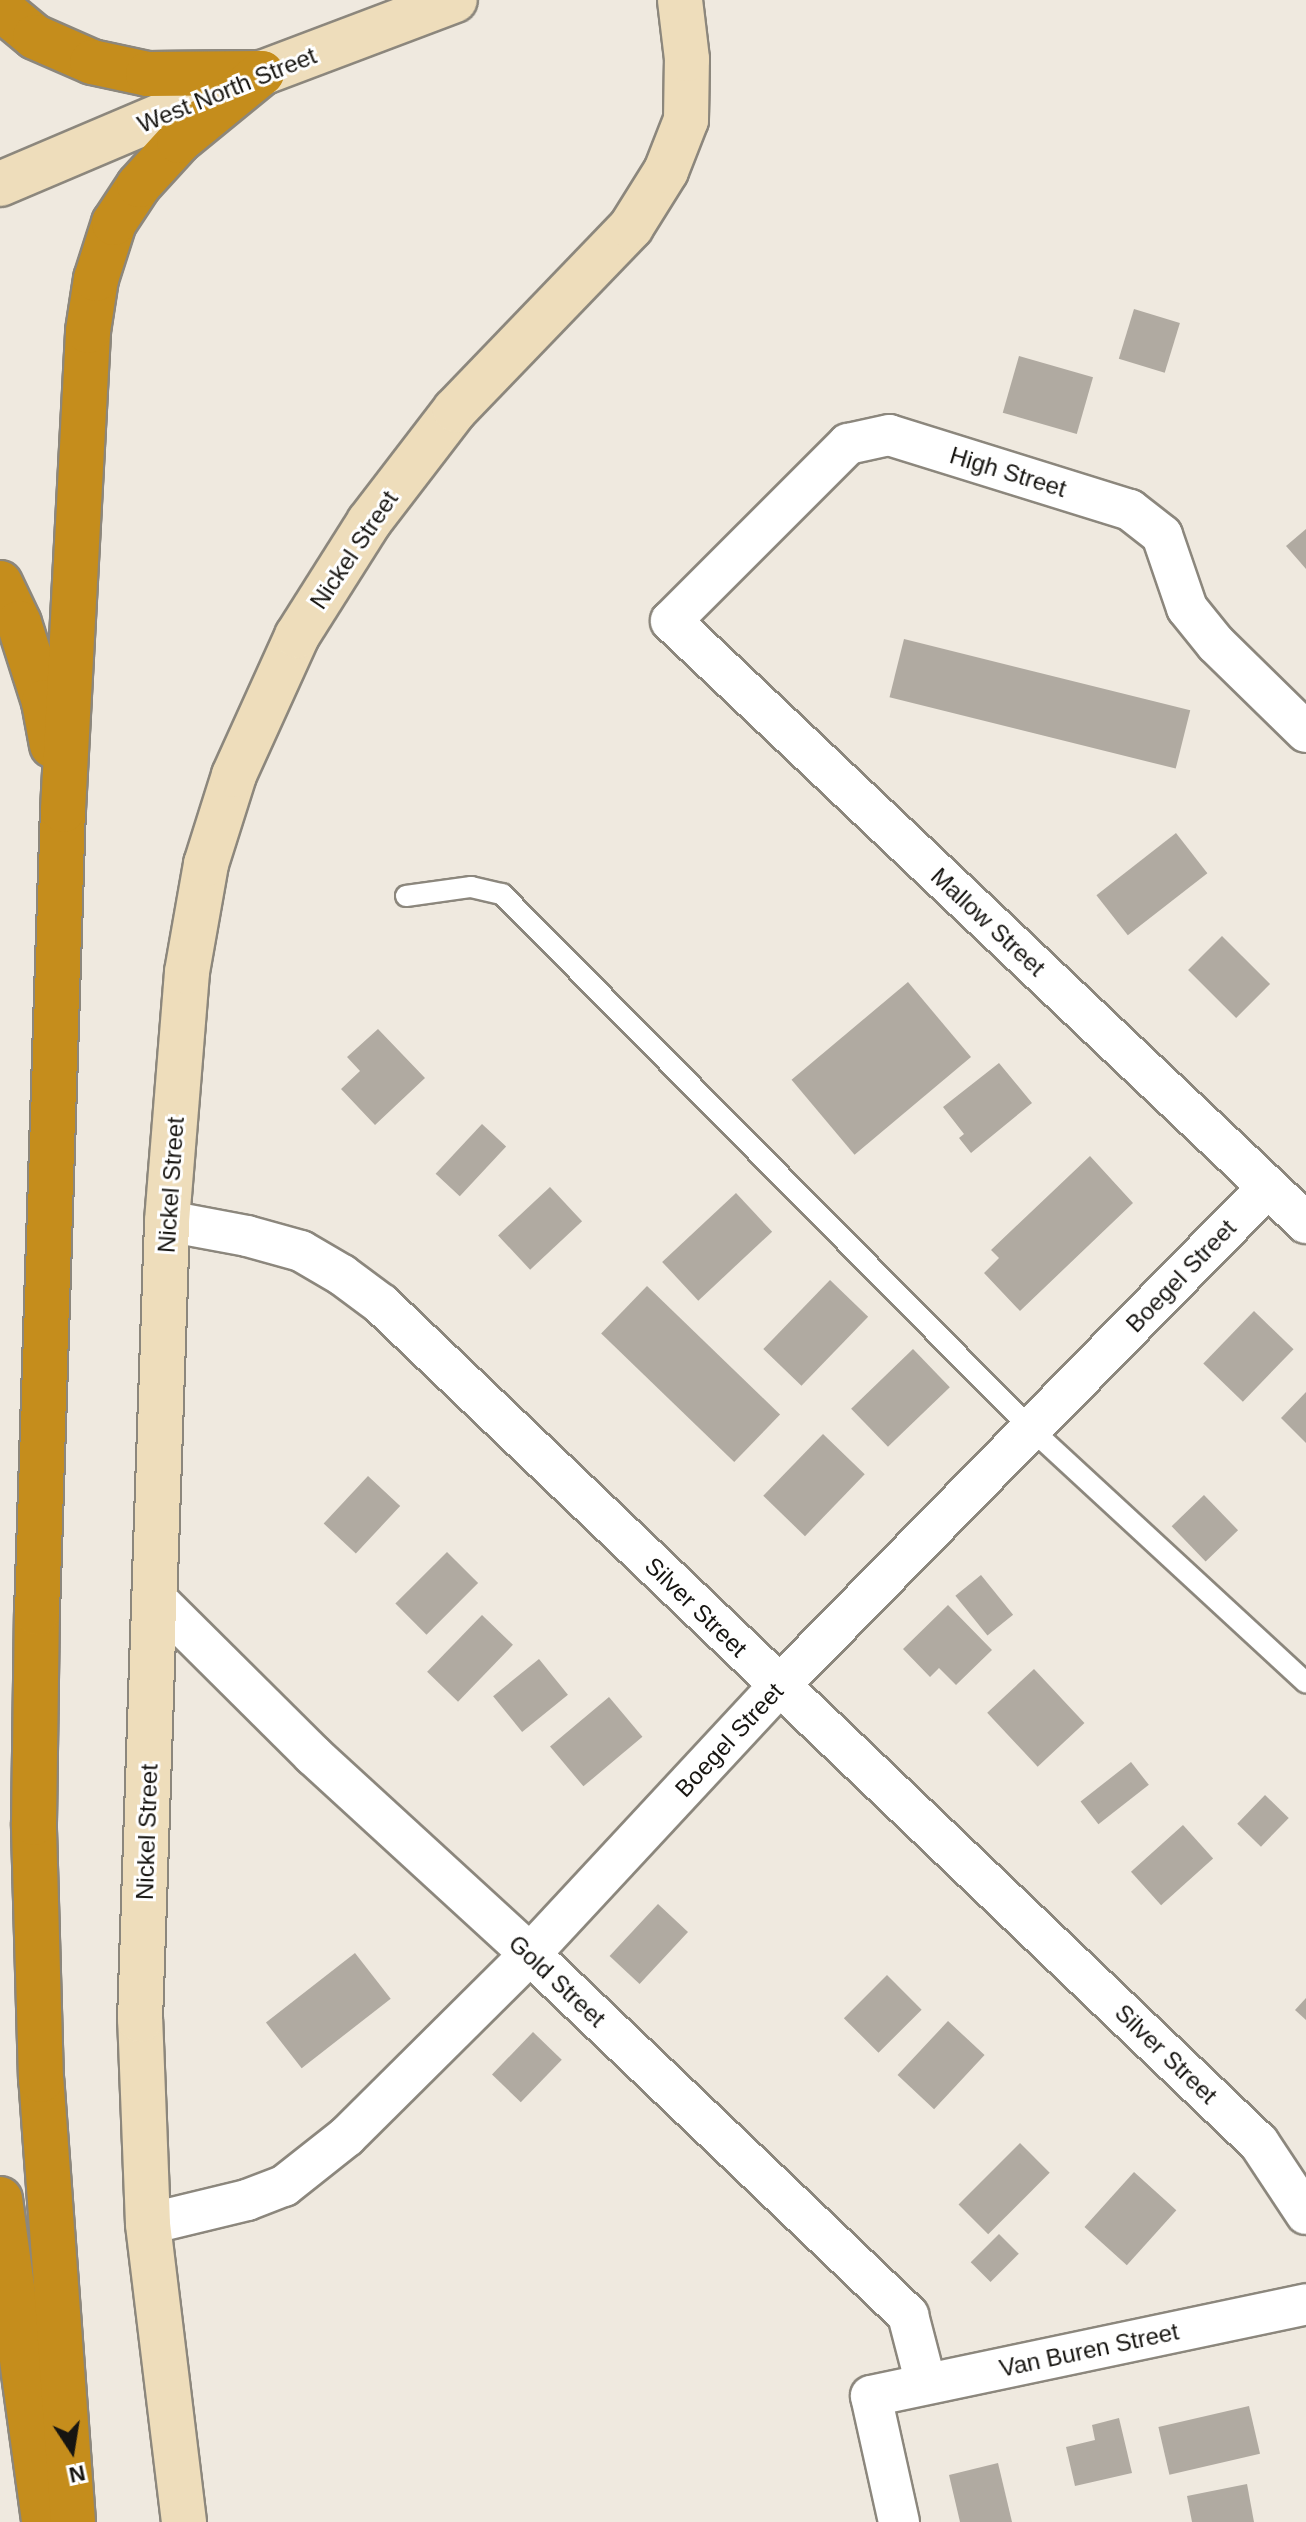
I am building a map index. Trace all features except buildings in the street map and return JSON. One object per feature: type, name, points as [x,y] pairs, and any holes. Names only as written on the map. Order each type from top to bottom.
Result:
[{"type":"highway","points":[[0,8],[35,37],[92,62],[148,74],[262,73]]},
{"type":"highway","points":[[73,2522],[41,2080],[34,1823],[37,1597],[63,810],[87,347],[96,279],[114,223],[139,185],[179,141],[262,73]]},
{"type":"highway","points":[[0,583],[19,623],[44,702],[63,810]]},
{"type":"highway","points":[[0,2199],[44,2522]]},
{"type":"main road","name":"West North Street","points":[[0,184],[262,73],[455,0]]},
{"type":"main road","name":"Nickel Street","points":[[184,2522],[148,2224],[140,2020],[167,1221],[187,972],[206,864],[234,775],[297,636],[369,522],[455,410],[631,227],[666,171],[686,120],[687,59],[680,0]]},
{"type":"street","name":"High Street","points":[[671,621],[848,444],[889,435],[1130,510],[1162,535],[1187,608],[1216,644],[1306,732]]},
{"type":"street","name":"Mallow Street","points":[[671,621],[1306,1223]]},
{"type":"street","name":"Boegel Street","points":[[148,2224],[247,2200],[284,2186],[347,2136],[530,1954],[779,1686],[1268,1187]]},
{"type":"street","name":"Silver Street","points":[[167,1221],[247,1236],[301,1251],[342,1275],[381,1304],[1259,2143],[1306,2214]]},
{"type":"street","name":"Gold Street","points":[[155,1598],[313,1755],[530,1954],[908,2315],[926,2384]]},
{"type":"street","name":"Van Buren Street","points":[[899,2522],[871,2396],[1306,2304]]},
{"type":"lane","points":[[406,896],[471,887],[502,894],[1031,1429],[1306,1683]]}]
